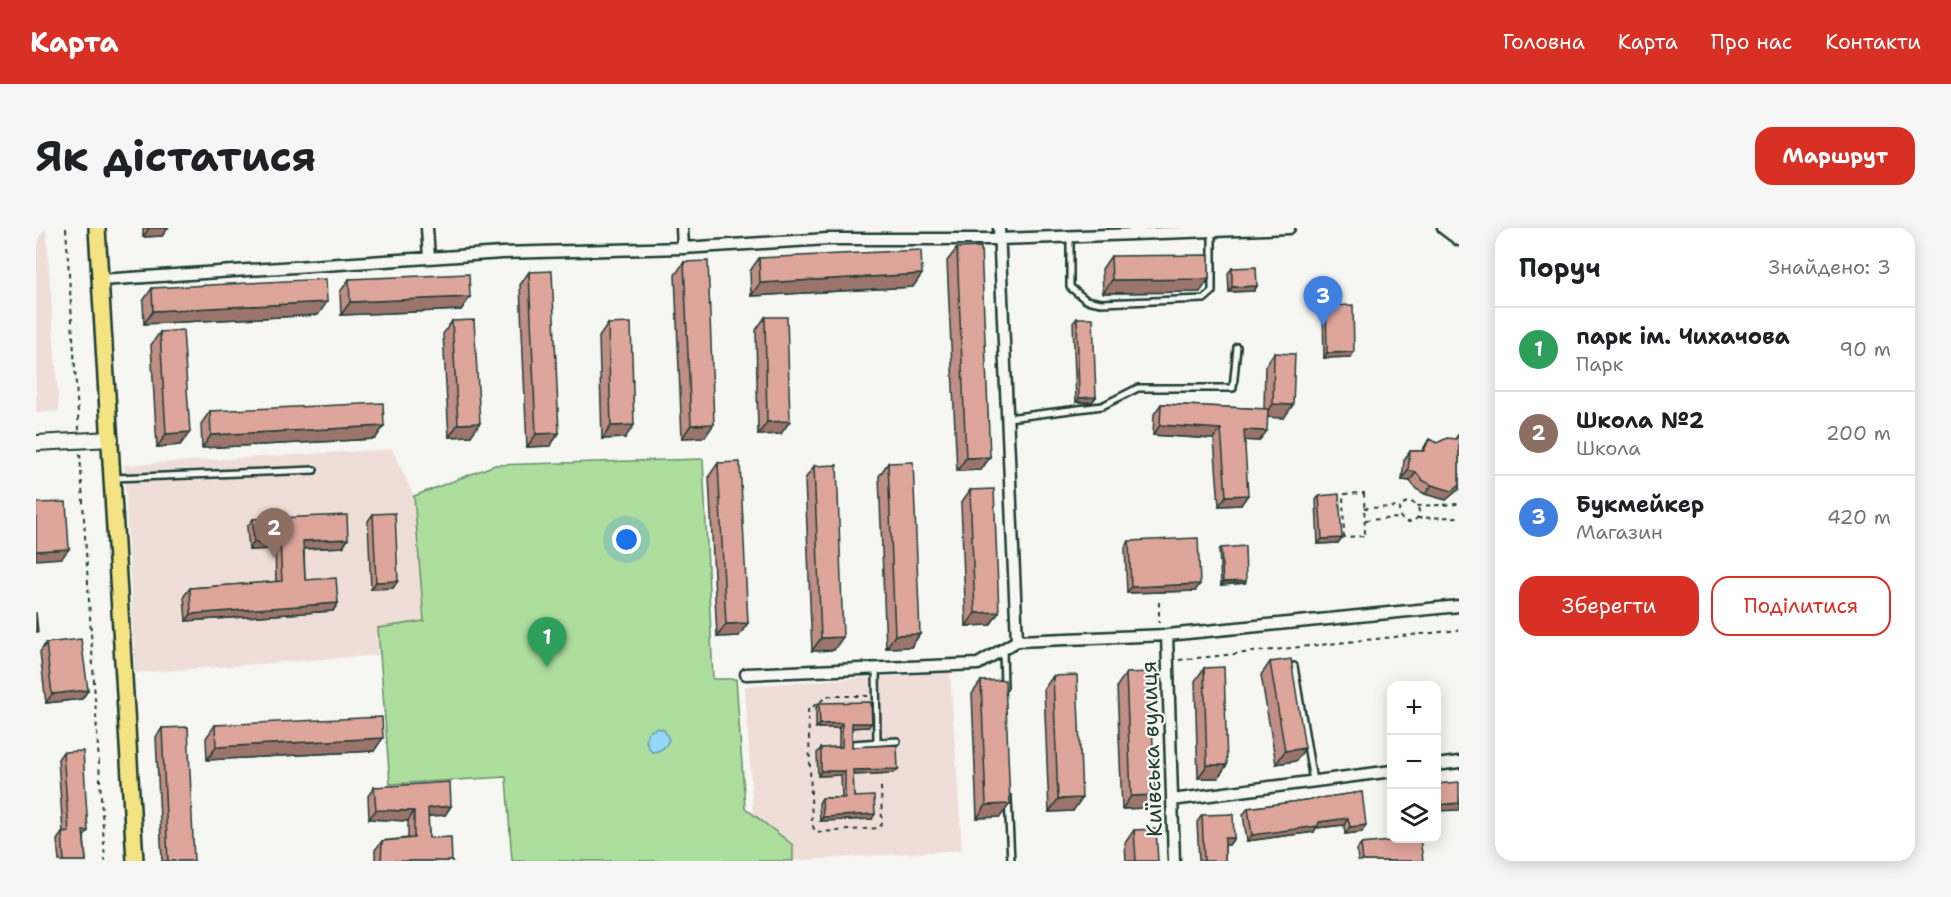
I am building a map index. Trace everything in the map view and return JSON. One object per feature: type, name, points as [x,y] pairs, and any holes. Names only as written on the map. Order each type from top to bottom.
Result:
[{"type":"main road","points":[[97,228],[135,861]]},
{"type":"street","points":[[427,228],[429,258]]},
{"type":"street","points":[[682,228],[683,248]]},
{"type":"street","points":[[100,280],[502,253],[683,248],[828,239],[1000,233],[1070,236],[1289,228]]},
{"type":"street","points":[[1443,228],[1459,240]]},
{"type":"street","points":[[1000,233],[1017,642]]},
{"type":"street","points":[[36,443],[111,439]]},
{"type":"street","points":[[746,674],[978,664],[1017,642],[1163,635],[1459,606]]},
{"type":"street","name":"Київська вулиця","points":[[1163,635],[1167,661],[1174,861]]},
{"type":"street","points":[[1441,764],[1459,762]]},
{"type":"street","points":[[1172,800],[1387,772]]},
{"type":"lane","points":[[1070,236],[1070,287],[1086,300],[1101,303],[1203,299],[1212,292],[1212,231]]},
{"type":"lane","points":[[1008,418],[1102,406],[1138,388],[1233,388],[1237,347]]},
{"type":"lane","points":[[113,478],[314,470]]},
{"type":"lane","points":[[1003,650],[1005,697]]},
{"type":"lane","points":[[1294,666],[1312,781]]},
{"type":"lane","points":[[876,668],[877,742]]},
{"type":"lane","points":[[852,744],[897,741]]},
{"type":"lane","points":[[1008,790],[1011,861]]},
{"type":"path","points":[[66,228],[105,861]]},
{"type":"path","points":[[1343,494],[1364,494],[1365,520],[1365,536],[1344,537],[1343,494]]},
{"type":"path","points":[[1364,508],[1400,507],[1408,502],[1417,506],[1459,504]]},
{"type":"path","points":[[1416,518],[1419,512],[1417,506]]},
{"type":"path","points":[[1400,507],[1401,518]]},
{"type":"path","points":[[1365,520],[1401,518],[1408,522],[1416,518],[1459,517]]},
{"type":"path","points":[[1159,602],[1163,635]]},
{"type":"path","points":[[1167,661],[1459,630]]},
{"type":"path","points":[[877,696],[828,696],[808,710],[812,824],[815,831],[879,828],[882,824],[881,786]]},
{"type":"shaded area","points":[[36,228],[46,228],[59,411],[36,413]]},
{"type":"shaded area","points":[[392,449],[414,496],[424,621],[378,628],[381,655],[135,673],[124,465]]},
{"type":"shaded area","points":[[950,672],[962,850],[756,861],[745,686]]},
{"type":"green space","points":[[703,459],[713,679],[736,679],[745,808],[793,845],[793,861],[512,861],[506,777],[390,784],[378,628],[424,621],[414,496],[495,465]]},
{"type":"water","points":[[657,728],[664,730],[669,740],[662,749],[652,752],[648,747],[647,735],[648,732]]},
{"type":"building","points":[[981,247],[990,457],[966,458],[957,248]]},
{"type":"building","points":[[921,250],[922,274],[760,283],[759,258]]},
{"type":"building","points":[[1209,255],[1209,279],[1112,280],[1111,256]]},
{"type":"building","points":[[708,261],[714,424],[691,425],[684,262]]},
{"type":"building","points":[[1256,267],[1257,286],[1232,287],[1232,268]]},
{"type":"building","points":[[552,271],[559,433],[536,434],[529,272]]},
{"type":"building","points":[[469,274],[470,297],[350,302],[349,279]]},
{"type":"building","points":[[326,279],[327,302],[153,311],[152,288]]},
{"type":"building","points":[[1353,305],[1354,352],[1327,353],[1326,306]]},
{"type":"building","points":[[765,317],[787,317],[790,421],[767,422]]},
{"type":"building","points":[[1077,318],[1093,318],[1096,397],[1079,398]]},
{"type":"building","points":[[474,320],[480,423],[458,424],[452,321]]},
{"type":"building","points":[[631,323],[634,425],[611,426],[608,324]]},
{"type":"building","points":[[183,330],[190,432],[166,434],[160,332]]},
{"type":"building","points":[[1274,353],[1295,354],[1293,405],[1273,404]]},
{"type":"building","points":[[383,403],[384,426],[211,435],[210,411]]},
{"type":"building","points":[[1161,404],[1268,409],[1267,431],[1244,430],[1248,495],[1226,496],[1221,429],[1160,425]]},
{"type":"building","points":[[1458,435],[1459,485],[1452,491],[1432,485],[1422,480],[1416,472],[1408,470],[1410,451],[1424,451],[1429,439],[1437,443],[1447,438],[1456,439]]},
{"type":"building","points":[[740,462],[748,623],[726,624],[718,463]]},
{"type":"building","points":[[913,462],[920,634],[895,635],[888,463]]},
{"type":"building","points":[[837,465],[843,637],[821,638],[814,466]]},
{"type":"building","points":[[994,489],[999,612],[975,613],[970,490]]},
{"type":"building","points":[[1339,494],[1342,538],[1322,539],[1319,496]]},
{"type":"building","points":[[66,502],[69,549],[36,551],[36,503]]},
{"type":"building","points":[[395,513],[398,581],[376,582],[373,514]]},
{"type":"building","points":[[347,515],[348,539],[303,541],[305,580],[336,578],[338,603],[191,614],[190,588],[282,581],[280,541],[254,542],[253,519]]},
{"type":"building","points":[[1198,538],[1200,584],[1131,587],[1129,541]]},
{"type":"building","points":[[1245,546],[1246,581],[1223,582],[1221,548]]},
{"type":"building","points":[[81,639],[88,690],[52,694],[46,643]]},
{"type":"building","points":[[1291,659],[1305,748],[1285,751],[1270,662]]},
{"type":"building","points":[[1224,667],[1227,765],[1207,765],[1204,668]]},
{"type":"building","points":[[1150,672],[1155,795],[1131,796],[1126,673]]},
{"type":"building","points":[[1077,675],[1082,798],[1058,799],[1053,676]]},
{"type":"building","points":[[1005,680],[1010,804],[986,805],[981,681]]},
{"type":"building","points":[[871,702],[872,723],[852,723],[852,747],[897,745],[898,769],[853,770],[854,797],[874,796],[875,814],[823,817],[822,798],[845,798],[845,771],[821,771],[821,748],[842,747],[842,723],[820,724],[819,703]]},
{"type":"building","points":[[382,717],[383,738],[216,747],[215,725]]},
{"type":"building","points":[[188,727],[194,861],[168,861],[162,728]]},
{"type":"building","points":[[83,751],[88,831],[83,831],[86,861],[64,861],[62,833],[69,832],[63,752]]},
{"type":"building","points":[[450,782],[451,806],[428,808],[429,838],[451,837],[452,861],[381,861],[382,841],[414,838],[414,811],[376,810],[374,787]]},
{"type":"building","points":[[1459,782],[1459,803],[1441,805],[1441,784]]},
{"type":"building","points":[[1362,792],[1366,825],[1350,827],[1348,818],[1319,822],[1318,826],[1252,835],[1248,808]]},
{"type":"building","points":[[1233,814],[1234,838],[1225,838],[1225,861],[1204,861],[1202,815]]},
{"type":"building","points":[[1156,829],[1158,861],[1136,861],[1134,830]]},
{"type":"building","points":[[1387,841],[1421,843],[1423,861],[1363,861],[1361,844]]},
{"type":"place","name":"Букмейкер","points":[[1323,326]]},
{"type":"place","name":"Школа №2","points":[[274,558]]},
{"type":"place","name":"парк ім. Чихачова","points":[[547,667]]}]
